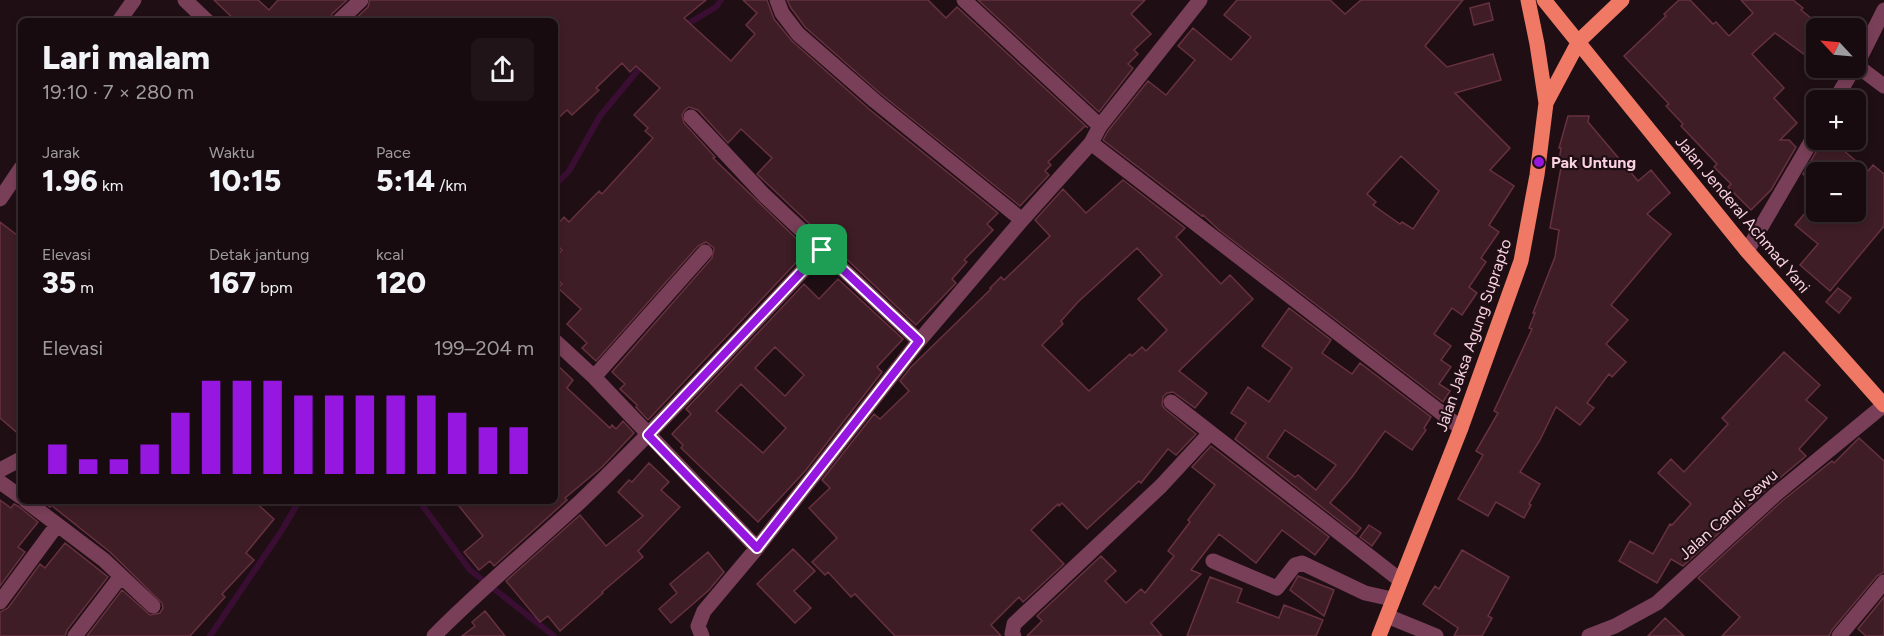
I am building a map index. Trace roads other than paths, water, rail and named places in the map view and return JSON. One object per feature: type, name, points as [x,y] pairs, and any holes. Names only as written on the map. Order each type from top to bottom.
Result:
[{"type":"main road","points":[[1528,0],[1546,103]]},
{"type":"main road","name":"Jalan Jenderal Achmad Yani","points":[[1544,0],[1747,251],[1884,405]]},
{"type":"main road","name":"Jalan Jaksa Agung Suprapto","points":[[1379,636],[1461,428],[1521,261],[1537,175],[1546,103],[1579,41],[1622,0]]},
{"type":"street","points":[[121,18],[134,0]]},
{"type":"street","points":[[185,0],[204,18]]},
{"type":"street","points":[[342,18],[361,0]]},
{"type":"street","points":[[777,0],[782,14],[798,34],[875,101],[1022,220]]},
{"type":"street","points":[[964,0],[1100,126]]},
{"type":"street","points":[[702,636],[698,626],[704,611],[757,548],[919,341],[1090,143],[1100,126],[1200,0]]},
{"type":"street","points":[[1866,45],[1884,10]]},
{"type":"street","points":[[1866,74],[1884,86]]},
{"type":"street","points":[[691,117],[764,195],[919,341]]},
{"type":"street","points":[[1090,143],[1461,428]]},
{"type":"street","points":[[1747,251],[1806,150]]},
{"type":"street","points":[[0,199],[18,172]]},
{"type":"street","points":[[434,636],[648,435],[822,250]]},
{"type":"street","points":[[594,377],[705,252]]},
{"type":"street","points":[[558,344],[594,377],[757,548]]},
{"type":"street","points":[[1171,402],[1400,580]]},
{"type":"street","name":"Jalan Candi Sewu","points":[[1589,636],[1615,626],[1658,603],[1776,494],[1884,405]]},
{"type":"street","points":[[1014,636],[1012,634],[1014,624],[1135,511],[1210,433]]},
{"type":"street","points":[[0,470],[18,461]]},
{"type":"street","points":[[0,482],[18,495]]},
{"type":"street","points":[[30,504],[121,576],[153,606]]},
{"type":"street","points":[[0,602],[57,525]]},
{"type":"street","points":[[1213,561],[1277,588],[1295,565],[1302,563],[1365,593],[1392,599]]},
{"type":"street","points":[[75,636],[121,576]]},
{"type":"street","points":[[1839,636],[1884,582]]},
{"type":"street","points":[[1388,616],[1436,636]]},
{"type":"waterway","points":[[684,26],[716,7],[721,0]]},
{"type":"waterway","points":[[558,182],[569,171],[600,116],[644,63]]},
{"type":"waterway","points":[[210,636],[297,504]]},
{"type":"waterway","points":[[421,504],[470,570],[554,636]]},
{"type":"place","name":"Pak Untung","points":[[1539,162]]}]
